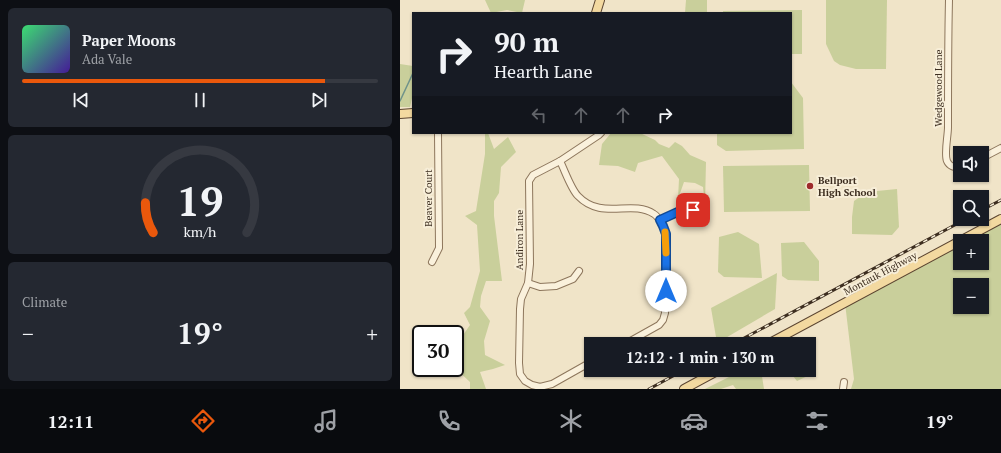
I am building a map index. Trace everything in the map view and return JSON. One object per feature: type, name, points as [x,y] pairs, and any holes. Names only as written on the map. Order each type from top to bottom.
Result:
[{"type":"main road","points":[[596,12],[600,0]]},
{"type":"main road","points":[[400,114],[412,113]]},
{"type":"main road","name":"Montauk Highway","points":[[781,337],[1001,219]]},
{"type":"main road","points":[[684,389],[706,377]]},
{"type":"street","name":"Wedgewood Lane","points":[[949,0],[948,130],[946,154],[947,161],[953,166]]},
{"type":"street","name":"Beaver Court","points":[[432,262],[438,248],[438,134]]},
{"type":"street","name":"Andiron Lane","points":[[584,366],[552,384],[540,387],[525,381],[520,374],[520,309],[528,283],[530,264],[529,181],[533,175],[560,161],[600,134]]},
{"type":"street","points":[[989,154],[1001,148]]},
{"type":"street","points":[[560,161],[578,195],[587,204],[605,209],[636,208],[646,210],[654,214],[663,226],[666,234],[665,313],[663,320],[659,325],[638,337]]},
{"type":"street","points":[[660,220],[682,210],[704,210]]},
{"type":"street","points":[[528,283],[540,287],[556,286],[573,280],[578,271]]},
{"type":"street","points":[[843,389],[844,382]]},
{"type":"green space","points":[[485,0],[525,0],[522,12],[507,10],[491,12]]},
{"type":"green space","points":[[686,0],[707,0],[707,12],[685,12]]},
{"type":"green space","points":[[826,0],[887,0],[886,69],[856,69],[840,65],[834,61],[826,44]]},
{"type":"green space","points":[[802,10],[802,54],[792,54],[792,12],[723,11]]},
{"type":"green space","points":[[400,64],[412,66],[412,98],[410,107],[400,107]]},
{"type":"green space","points":[[792,83],[803,98],[804,149],[726,151],[717,145],[717,134],[792,134]]},
{"type":"green space","points":[[485,134],[488,134],[494,149],[508,137],[516,152],[501,167],[499,193],[494,201],[494,216],[502,281],[486,281],[481,296],[480,307],[490,321],[484,341],[485,355],[505,365],[480,372],[486,389],[470,389],[470,382],[464,376],[464,334],[470,325],[464,313],[470,307],[480,271],[477,225],[465,216],[476,211],[485,154]]},
{"type":"green space","points":[[610,134],[642,134],[669,148],[675,142],[682,146],[690,155],[706,162],[705,204],[703,187],[695,183],[684,182],[678,199],[679,179],[662,156],[638,163],[635,172],[618,166],[599,165],[602,144]]},
{"type":"green space","points":[[809,165],[810,211],[724,212],[723,166]]},
{"type":"green space","points":[[897,189],[899,227],[892,235],[852,234],[854,201],[867,192]]},
{"type":"green space","points":[[1001,219],[1001,389],[851,389],[854,379],[845,303],[953,245],[953,270],[989,270],[989,234],[973,234]]},
{"type":"green space","points":[[738,232],[759,244],[762,278],[724,277],[718,272],[719,237]]},
{"type":"green space","points":[[804,242],[819,261],[819,281],[788,280],[782,276],[781,243]]},
{"type":"green space","points":[[777,273],[775,309],[727,337],[716,337],[711,308]]},
{"type":"green space","points":[[729,377],[762,377],[764,389],[736,389],[733,385],[721,389],[705,389]]},
{"type":"green space","points":[[794,377],[806,377],[797,381]]},
{"type":"waterway","points":[[400,101],[412,75]]},
{"type":"railway","points":[[989,206],[1001,200]]},
{"type":"railway","points":[[746,337],[953,226]]},
{"type":"railway","points":[[649,389],[671,377]]},
{"type":"slow traffic","points":[[665,232],[666,253]]},
{"type":"place","name":"Bellport High School","points":[[810,186]]},
{"type":"route","points":[[666,291],[666,234],[660,220],[682,210],[693,210]]}]
